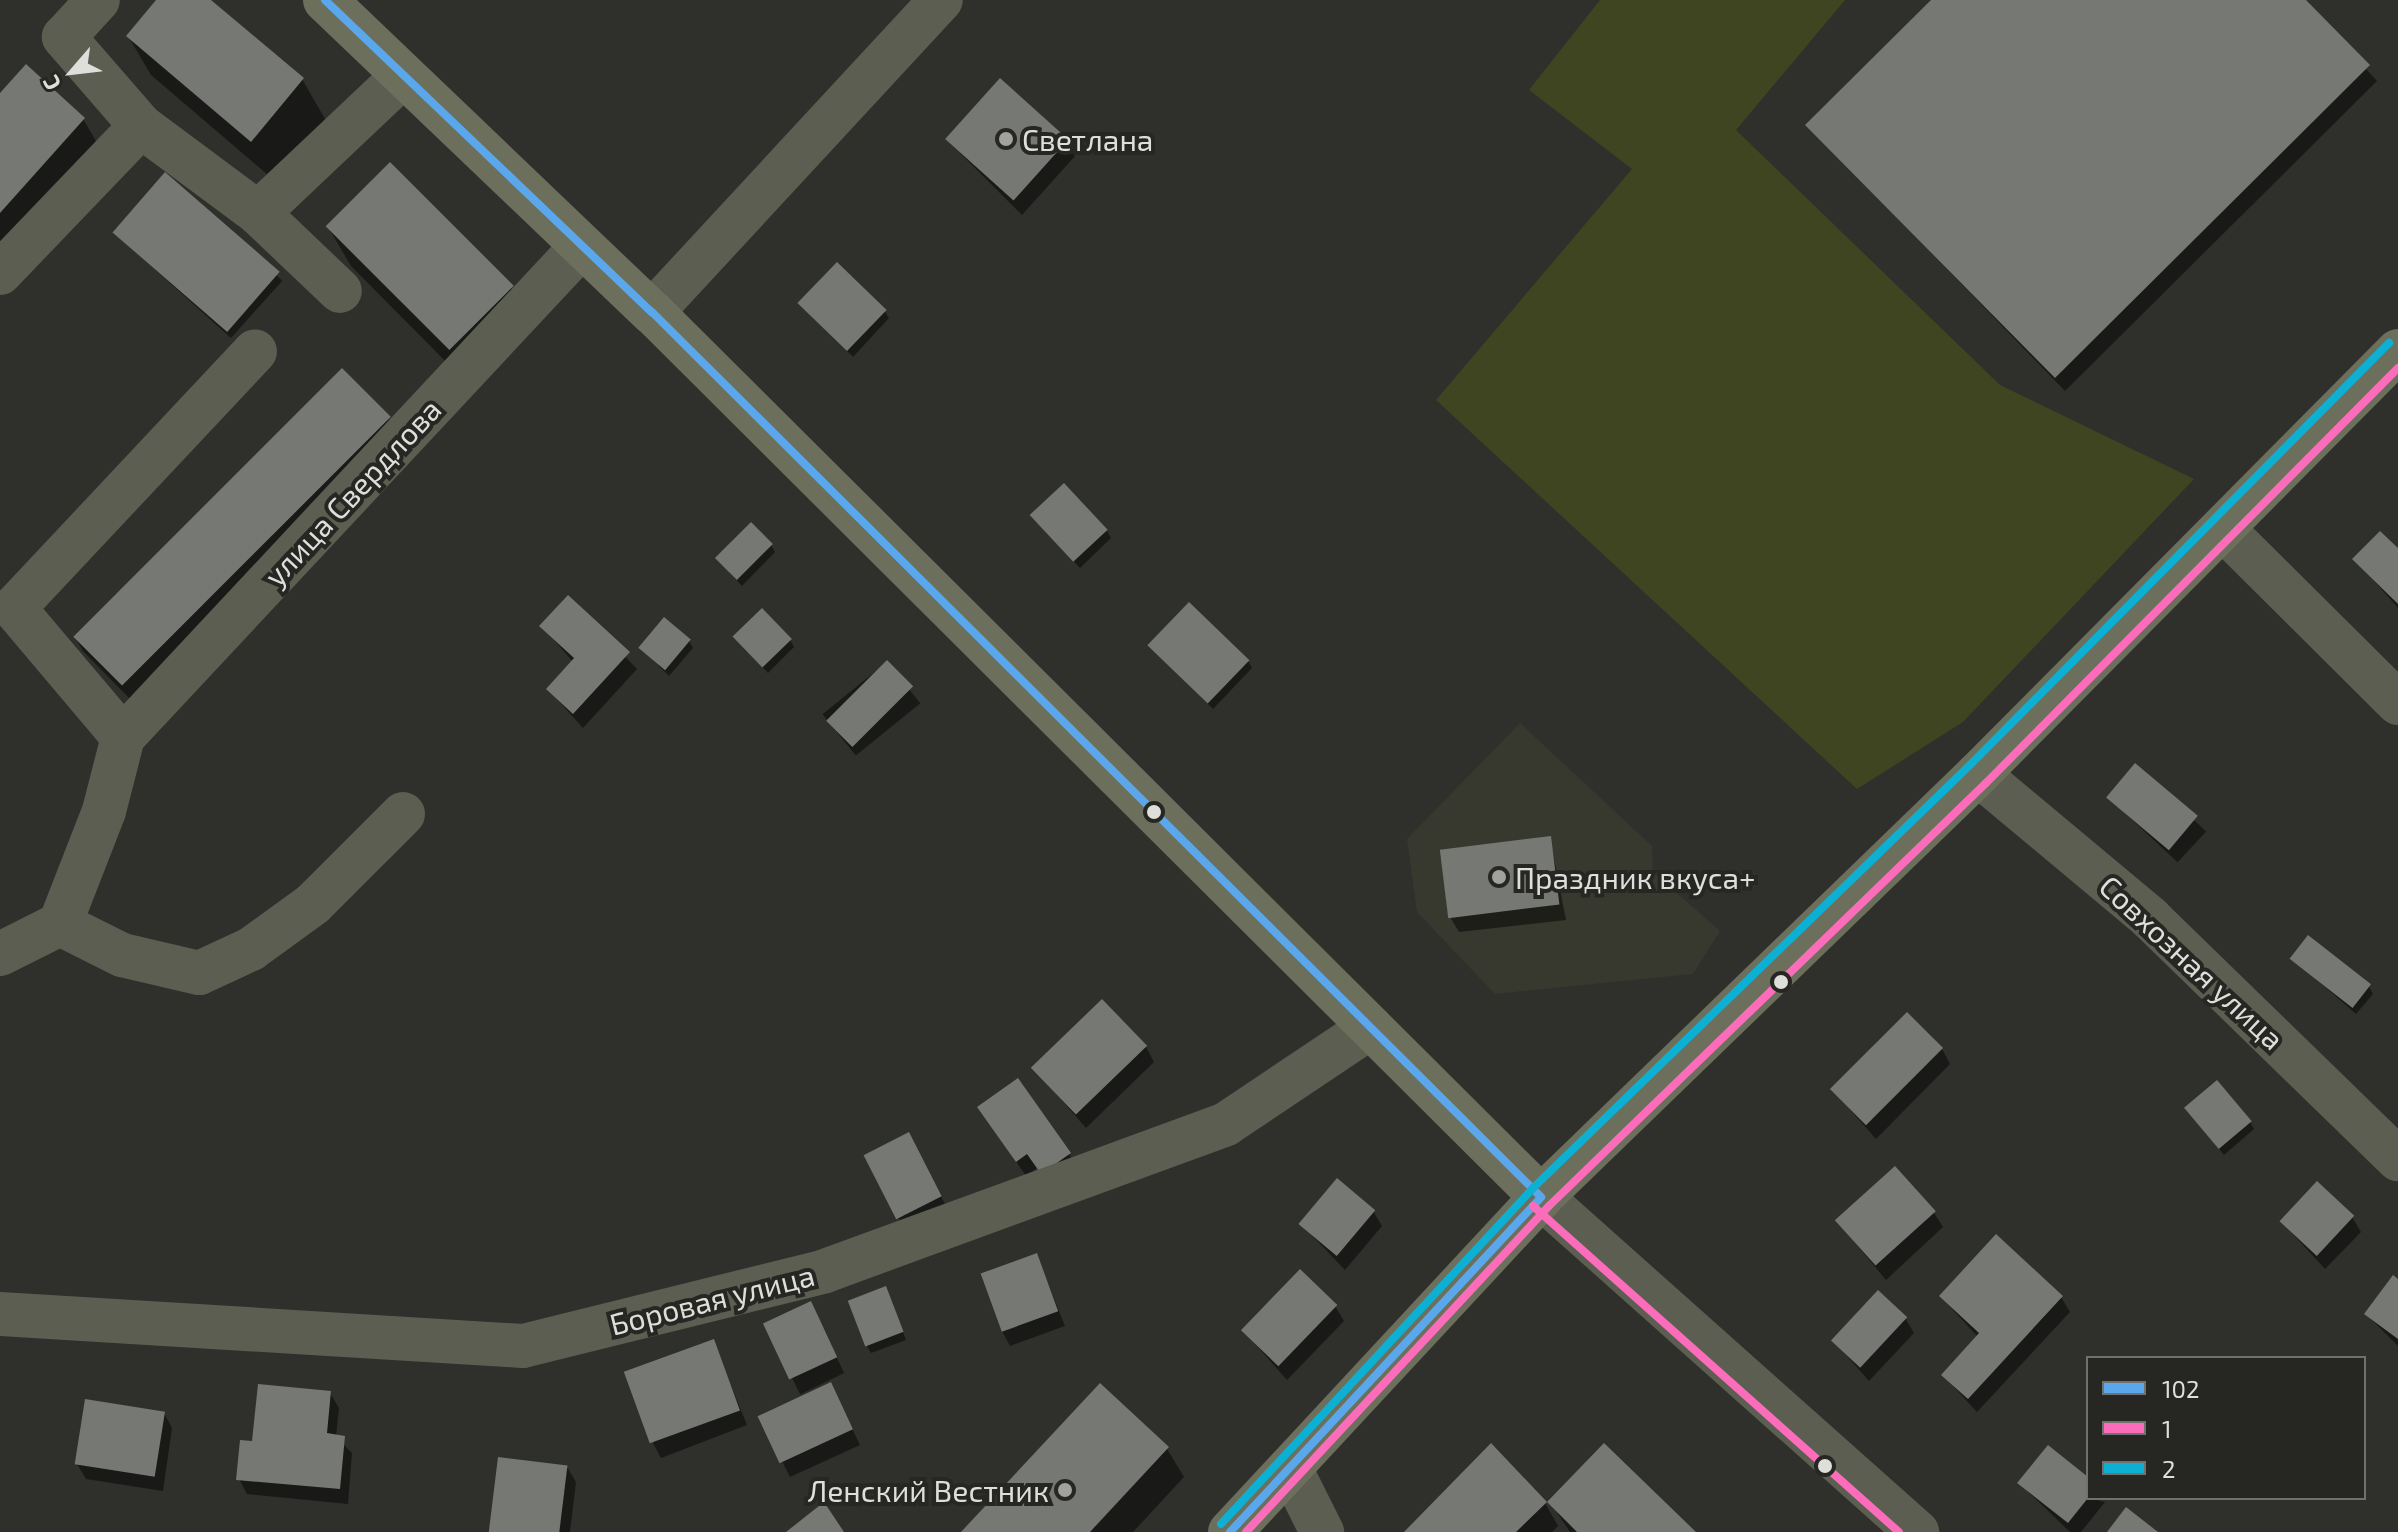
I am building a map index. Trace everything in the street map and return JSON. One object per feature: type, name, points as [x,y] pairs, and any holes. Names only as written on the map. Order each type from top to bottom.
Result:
[{"type":"main road","points":[[325,0],[652,312],[1541,1197]]},
{"type":"main road","points":[[1230,1532],[1541,1197],[1978,774],[2398,351]]},
{"type":"street","points":[[98,0],[64,37],[141,126],[258,213],[340,291]]},
{"type":"street","points":[[652,312],[941,0]]},
{"type":"street","points":[[258,213],[403,76]]},
{"type":"street","points":[[0,273],[141,126]]},
{"type":"street","name":"улица Свердлова","points":[[123,737],[581,247]]},
{"type":"street","points":[[0,954],[60,924],[104,811],[123,737],[7,604],[255,351]]},
{"type":"street","points":[[2223,529],[2398,703]]},
{"type":"street","name":"Совхозная улица","points":[[1978,774],[2150,918],[2398,1159]]},
{"type":"street","points":[[60,924],[122,955],[199,973],[251,949],[313,904],[403,814]]},
{"type":"street","name":"Боровая улица","points":[[0,1314],[523,1346],[825,1271],[1226,1124],[1371,1027]]},
{"type":"street","points":[[1541,1197],[1917,1532]]},
{"type":"street","points":[[1290,1468],[1322,1532]]},
{"type":"shaded area","points":[[1520,723],[1652,846],[1653,872],[1720,931],[1693,974],[1495,994],[1417,912],[1407,839]]},
{"type":"green space","points":[[1600,0],[1845,0],[1736,130],[2000,385],[2194,479],[1963,722],[1857,789],[1436,400],[1632,169],[1529,90]]},
{"type":"building","points":[[156,0],[211,0],[304,78],[251,142],[126,36]]},
{"type":"building","points":[[1931,0],[2306,0],[2370,65],[2055,378],[1805,125]]},
{"type":"building","points":[[26,64],[85,118],[0,213],[0,93]]},
{"type":"building","name":"Светлана","points":[[1000,78],[1068,140],[1014,200],[945,139]]},
{"type":"building","points":[[390,162],[514,286],[449,350],[326,226]]},
{"type":"building","points":[[165,172],[280,272],[227,332],[113,232]]},
{"type":"building","points":[[837,262],[887,310],[847,351],[797,303]]},
{"type":"building","points":[[342,368],[391,417],[122,685],[73,637]]},
{"type":"building","points":[[1064,483],[1108,530],[1073,562],[1030,515]]},
{"type":"building","points":[[751,522],[773,544],[737,580],[715,558]]},
{"type":"building","points":[[2380,531],[2398,548],[2398,604],[2352,559]]},
{"type":"building","points":[[568,595],[630,652],[573,714],[546,689],[574,658],[539,626]]},
{"type":"building","points":[[1189,602],[1249,660],[1208,704],[1147,645]]},
{"type":"building","points":[[762,608],[792,639],[762,667],[733,636]]},
{"type":"building","points":[[664,617],[691,639],[665,670],[638,648]]},
{"type":"building","points":[[887,660],[913,686],[852,747],[826,721]]},
{"type":"building","points":[[2135,763],[2198,816],[2169,850],[2106,797]]},
{"type":"building","name":"Праздник вкуса+","points":[[1551,836],[1559,904],[1448,918],[1440,850]]},
{"type":"building","points":[[2308,935],[2371,984],[2353,1008],[2290,959]]},
{"type":"building","points":[[1102,999],[1147,1046],[1076,1115],[1031,1068]]},
{"type":"building","points":[[1907,1012],[1943,1048],[1866,1125],[1830,1089]]},
{"type":"building","points":[[1018,1078],[1071,1153],[1041,1174],[1027,1154],[1016,1162],[977,1107]]},
{"type":"building","points":[[2217,1080],[2252,1121],[2219,1149],[2184,1108]]},
{"type":"building","points":[[909,1132],[942,1196],[896,1219],[864,1155]]},
{"type":"building","points":[[1895,1166],[1936,1211],[1876,1266],[1835,1220]]},
{"type":"building","points":[[1337,1178],[1375,1210],[1337,1256],[1298,1224]]},
{"type":"building","points":[[2317,1181],[2354,1216],[2317,1256],[2279,1221]]},
{"type":"building","points":[[1996,1234],[2063,1296],[1968,1399],[1941,1375],[1979,1333],[1939,1296]]},
{"type":"building","points":[[1037,1253],[1058,1311],[1002,1332],[981,1274]]},
{"type":"building","points":[[1300,1269],[1337,1305],[1278,1366],[1241,1330]]},
{"type":"building","points":[[2393,1275],[2398,1279],[2398,1339],[2364,1314]]},
{"type":"building","points":[[886,1286],[904,1332],[865,1346],[848,1301]]},
{"type":"building","points":[[1878,1290],[1907,1317],[1860,1368],[1831,1340]]},
{"type":"building","points":[[811,1301],[837,1357],[789,1380],[763,1323]]},
{"type":"building","points":[[714,1339],[740,1410],[650,1443],[624,1372]]},
{"type":"building","points":[[831,1382],[853,1429],[780,1463],[758,1416]]},
{"type":"building","name":"Ленский Вестник","points":[[1100,1383],[1169,1447],[1090,1532],[961,1532]]},
{"type":"building","points":[[258,1384],[331,1391],[327,1433],[345,1436],[340,1489],[236,1480],[240,1440],[252,1441]]},
{"type":"building","points":[[85,1399],[165,1412],[155,1477],[75,1464]]},
{"type":"building","points":[[1491,1443],[1547,1502],[1516,1532],[1404,1532]]},
{"type":"building","points":[[1604,1443],[1696,1532],[1577,1532],[1547,1502]]},
{"type":"building","points":[[2048,1445],[2086,1475],[2086,1500],[2068,1523],[2017,1483]]},
{"type":"building","points":[[498,1457],[567,1466],[559,1532],[489,1532]]},
{"type":"building","points":[[824,1502],[844,1532],[786,1532]]},
{"type":"building","points":[[2126,1507],[2158,1532],[2107,1532]]},
{"type":"transit line","name":"102","points":[[325,0],[652,312],[1541,1197]]},
{"type":"transit line","name":"2","points":[[1221,1524],[1533,1188],[1970,765],[2389,343]]},
{"type":"transit line","name":"1","points":[[1246,1532],[1550,1205],[1986,783],[2398,368]]},
{"type":"transit line","name":"102","points":[[1230,1532],[1541,1197]]},
{"type":"transit line","name":"1","points":[[1533,1206],[1899,1532]]},
{"type":"place","name":"Светлана","points":[[1006,139]]},
{"type":"place","name":"Праздник вкуса+","points":[[1499,877]]},
{"type":"place","name":"Ленский Вестник","points":[[1065,1490]]}]
